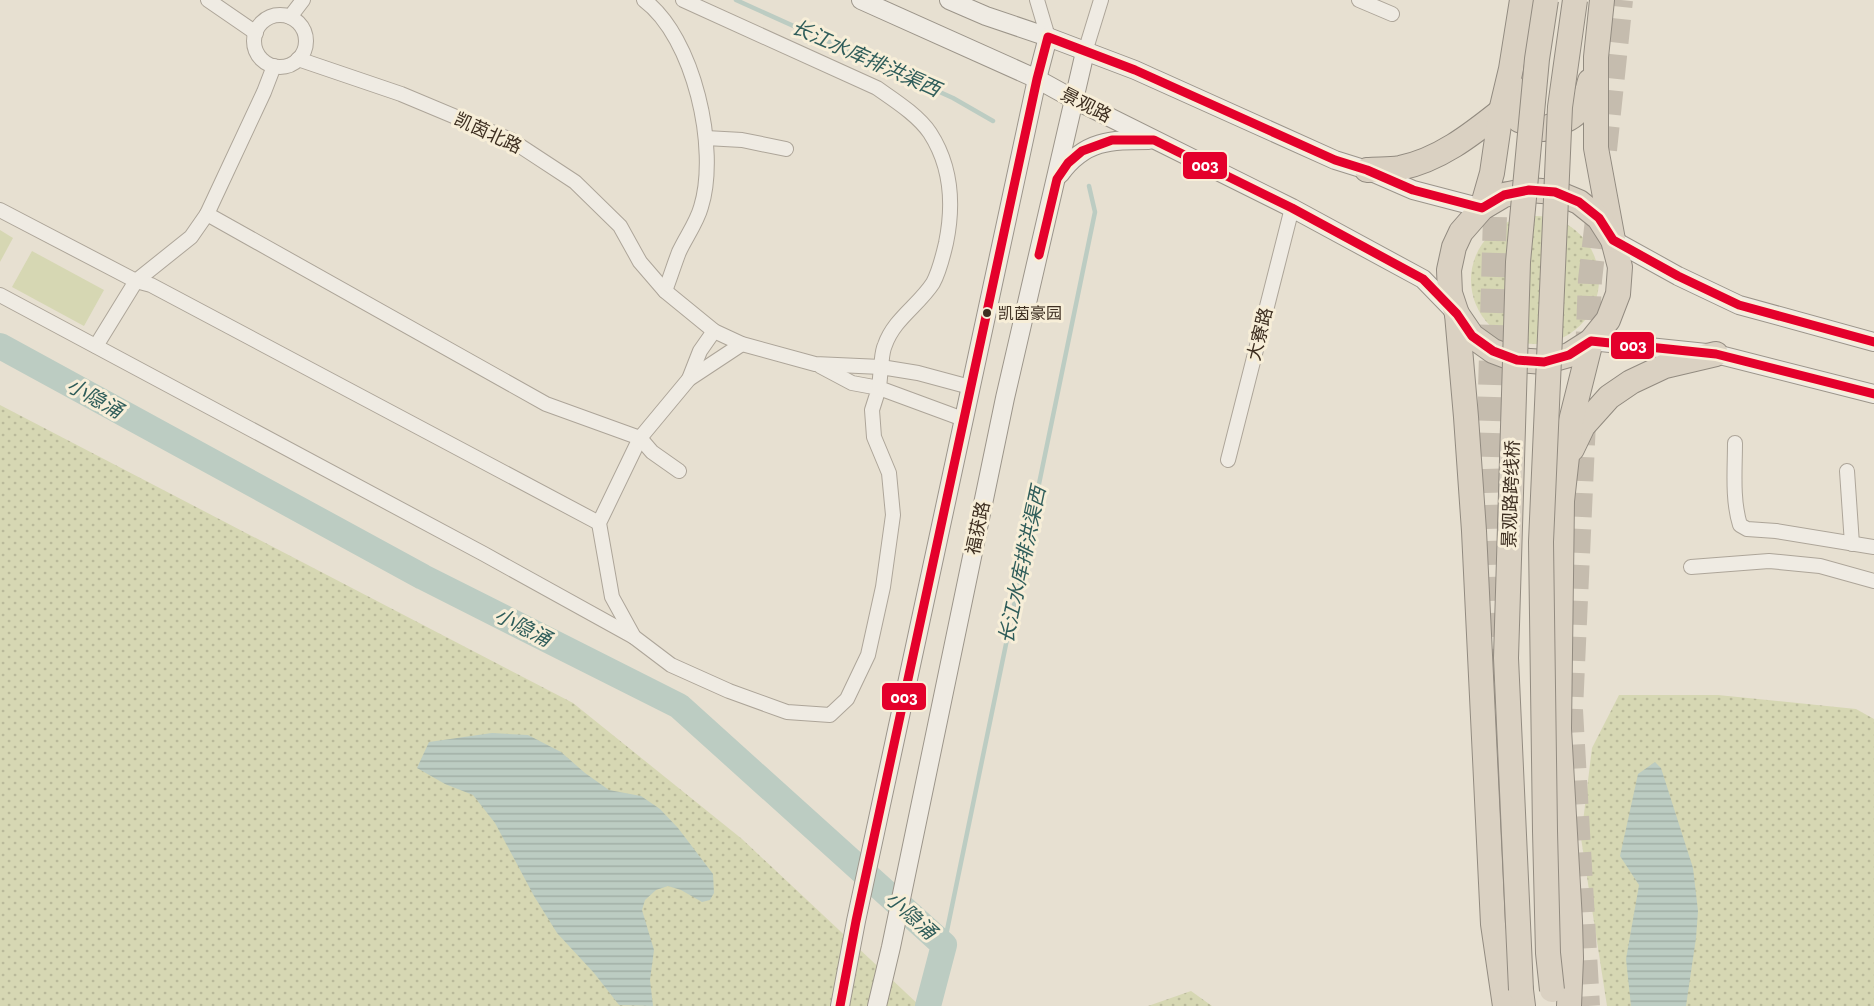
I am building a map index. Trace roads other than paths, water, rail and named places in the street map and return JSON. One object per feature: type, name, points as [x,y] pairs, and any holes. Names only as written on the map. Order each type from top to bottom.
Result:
[{"type":"highway","points":[[1482,208],[1492,173],[1521,0]]},
{"type":"highway","name":"景观路跨线桥","points":[[1516,1001],[1506,658],[1518,262],[1537,59],[1546,0]]},
{"type":"highway","name":"景观路跨线桥","points":[[1558,1001],[1548,953],[1541,542],[1560,107],[1575,0]]},
{"type":"highway","points":[[1457,314],[1472,336],[1493,351],[1517,360],[1544,362],[1569,355],[1591,341],[1608,320],[1618,294],[1620,267],[1596,148],[1596,57],[1602,0]]},
{"type":"highway","points":[[1511,69],[1513,103],[1519,120],[1543,129],[1568,119],[1578,112],[1586,96],[1596,57]]},
{"type":"highway","points":[[1367,170],[1398,169],[1447,151],[1502,111]]},
{"type":"highway","points":[[1516,1001],[1494,924],[1474,531],[1457,314],[1450,292],[1449,270],[1454,247],[1461,232],[1482,208],[1504,195],[1529,190],[1555,192],[1579,202],[1599,218],[1613,240]]},
{"type":"highway","points":[[1558,1001],[1572,958],[1559,729],[1562,501],[1571,421],[1591,341]]},
{"type":"highway","points":[[1566,460],[1583,426],[1609,398],[1631,382],[1665,366],[1716,354]]},
{"type":"street","points":[[208,0],[256,33]]},
{"type":"street","points":[[290,17],[303,0]]},
{"type":"street","points":[[644,0],[670,29],[690,68],[701,105],[705,138],[707,168],[701,207],[679,252],[665,291]]},
{"type":"street","points":[[0,295],[484,554],[634,637],[671,665],[729,691],[787,712],[830,715],[847,699],[868,655],[882,587],[893,515],[889,473],[874,437],[872,410],[879,388],[885,345],[896,325],[933,282],[943,255],[951,220],[950,189],[944,158],[929,130],[903,106],[877,88],[683,0]]},
{"type":"street","name":"景观路","points":[[861,0],[1037,79],[1292,208],[1423,279],[1457,314]]},
{"type":"street","points":[[949,0],[986,16],[1135,70],[1335,160],[1367,170],[1413,190],[1482,208]]},
{"type":"street","points":[[1037,0],[1048,37]]},
{"type":"street","points":[[1085,52],[1101,0]]},
{"type":"street","points":[[1359,0],[1392,14]]},
{"type":"street","points":[[273,16],[290,17],[297,21],[305,36],[306,44],[303,52],[291,64],[274,66],[266,63],[256,50],[254,41],[260,25],[273,16]]},
{"type":"street","name":"福获路","points":[[840,1006],[963,419],[1048,37]]},
{"type":"street","name":"福获路","points":[[877,1006],[1005,398],[1085,52]]},
{"type":"street","name":"凯茵北路","points":[[298,59],[401,94],[511,140],[575,182],[620,226],[640,262],[665,291],[714,331],[742,345],[815,364]]},
{"type":"street","points":[[96,346],[136,281],[191,237],[207,214],[274,66]]},
{"type":"street","points":[[705,138],[742,140],[786,149]]},
{"type":"street","points":[[1057,179],[1068,163],[1082,151],[1112,140],[1154,140]]},
{"type":"street","name":"大寮路","points":[[1228,460],[1292,208]]},
{"type":"street","points":[[0,210],[136,281],[151,285],[599,523]]},
{"type":"street","points":[[207,214],[546,404],[640,438],[652,452],[679,471]]},
{"type":"street","points":[[1613,240],[1678,276],[1739,305],[1874,342]]},
{"type":"street","points":[[689,379],[700,351],[714,331]]},
{"type":"street","points":[[1591,341],[1716,354],[1874,394]]},
{"type":"street","points":[[634,637],[612,597],[599,523],[640,438],[689,379],[742,345]]},
{"type":"street","points":[[815,364],[881,367],[918,373],[970,387]]},
{"type":"street","points":[[815,364],[852,383],[879,388],[963,419]]},
{"type":"street","points":[[1735,443],[1735,484],[1737,516],[1740,525],[1747,529],[1776,531],[1874,547]]},
{"type":"street","points":[[1847,471],[1852,543]]},
{"type":"street","points":[[1691,567],[1769,561],[1820,566],[1874,581]]},
{"type":"waterway","name":"长江水库排洪渠西","points":[[736,0],[953,98],[993,121]]},
{"type":"waterway","name":"长江水库排洪渠西","points":[[944,945],[1095,212],[1089,186]]},
{"type":"waterway","name":"小隐涌","points":[[0,346],[423,577],[679,706],[944,945],[928,1006]]},
{"type":"tunnel","points":[[1605,150],[1621,0]]},
{"type":"tunnel","points":[[1496,181],[1488,459],[1502,872],[1508,932]]},
{"type":"tunnel","points":[[1587,356],[1590,280],[1599,203]]},
{"type":"tunnel","points":[[1584,421],[1571,710],[1588,1006]]},
{"type":"place","name":"凯茵豪园","points":[[987,313]]}]
